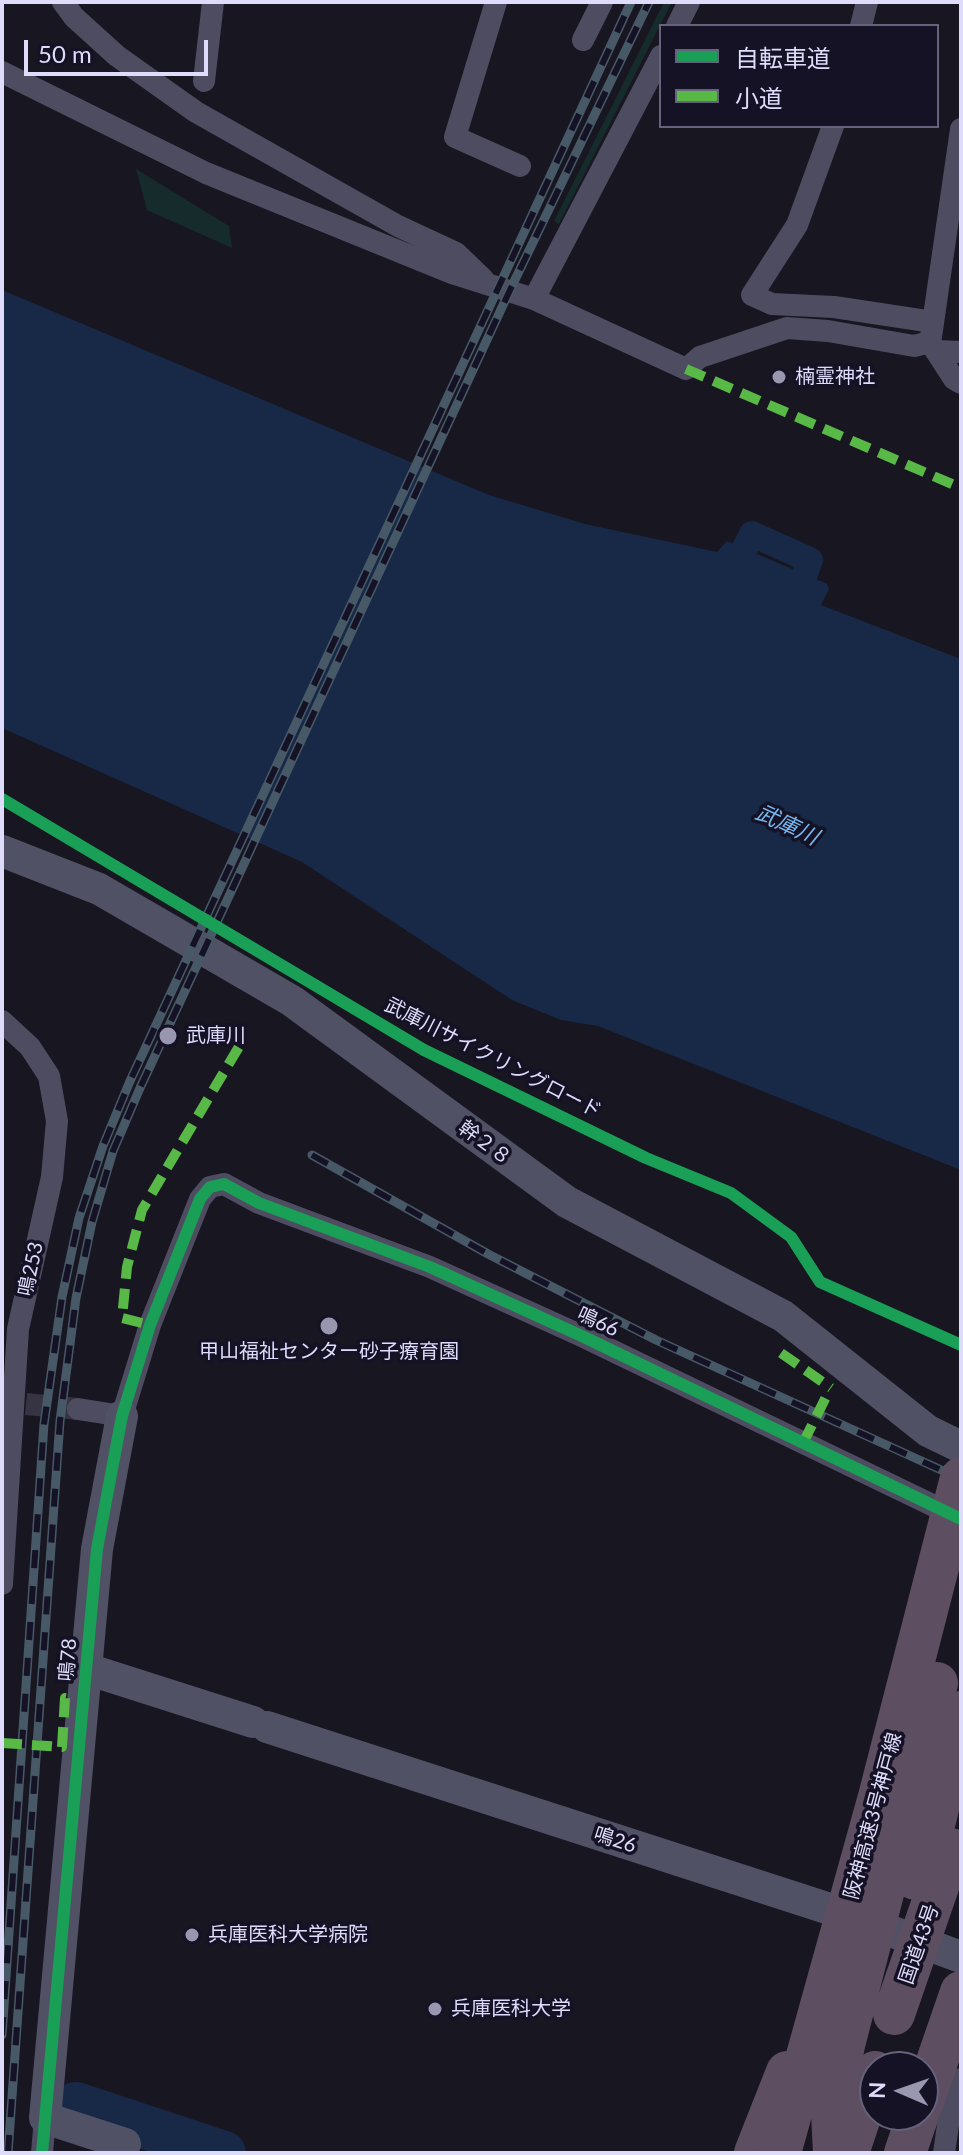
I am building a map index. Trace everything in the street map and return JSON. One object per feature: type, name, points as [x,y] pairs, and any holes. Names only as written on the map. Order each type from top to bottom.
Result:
[{"type":"highway","name":"阪神高速3号神戸線","points":[[780,2153],[838,1924],[961,1478]]},
{"type":"highway","name":"阪神高速3号神戸線","points":[[788,2153],[961,1500]]},
{"type":"highway","points":[[834,2153],[832,2112],[844,2045],[879,1903],[904,1823],[961,1580]]},
{"type":"highway","points":[[824,2153],[935,1821],[961,1712]]},
{"type":"highway","name":"国道43号","points":[[882,2051],[961,1820]]},
{"type":"highway","name":"国道43号","points":[[912,2051],[961,1907]]},
{"type":"highway","points":[[755,2153],[838,1924]]},
{"type":"highway","points":[[939,2056],[961,1992]]},
{"type":"highway","name":"国道43号","points":[[848,2153],[859,2120]]},
{"type":"highway","points":[[879,2153],[886,2131]]},
{"type":"highway","points":[[905,2153],[913,2131]]},
{"type":"street","points":[[63,2],[74,17],[117,56],[196,112],[398,226],[456,253],[485,281]]},
{"type":"street","points":[[204,81],[213,2]]},
{"type":"street","points":[[496,2],[455,137],[520,166]]},
{"type":"street","points":[[583,40],[602,2]]},
{"type":"street","points":[[678,24],[689,2]]},
{"type":"street","points":[[862,24],[867,2]]},
{"type":"street","points":[[534,299],[659,60]]},
{"type":"street","points":[[2,72],[206,173],[452,273],[534,299],[686,369],[700,357],[787,328],[856,335],[914,346],[934,339]]},
{"type":"street","points":[[832,128],[797,225],[752,295],[772,304],[834,307],[934,339],[961,352]]},
{"type":"street","points":[[961,129],[934,339],[954,379],[961,383]]},
{"type":"street","name":"幹２８","points":[[2,851],[99,889],[292,1001],[567,1202],[783,1316],[928,1431],[961,1447]]},
{"type":"street","name":"鳴253","points":[[2,1021],[30,1047],[49,1076],[57,1121],[52,1177],[18,1329],[2,1584]]},
{"type":"street","name":"鳴66","points":[[210,1187],[224,1184],[259,1203],[430,1267],[584,1337],[961,1519]]},
{"type":"street","name":"鳴78","points":[[42,2153],[97,1549],[122,1416],[150,1325],[200,1199],[210,1187]]},
{"type":"street","points":[[78,1409],[122,1416]]},
{"type":"street","name":"鳴26","points":[[87,1669],[260,1724],[838,1924],[961,1957]]},
{"type":"street","points":[[838,1924],[961,1698]]},
{"type":"street","points":[[944,2153],[949,2118],[961,2079]]},
{"type":"street","points":[[45,2118],[138,2148]]},
{"type":"green space","points":[[664,2],[672,2],[559,224],[554,221]]},
{"type":"green space","points":[[136,169],[229,226],[232,248],[147,210]]},
{"type":"water","points":[[2,290],[489,495],[585,524],[717,552],[727,541],[827,584],[829,589],[821,605],[961,659],[961,1170],[598,1026],[561,1020],[512,1000],[302,862],[2,728]]},
{"type":"waterway","points":[[745,548],[752,534],[810,560],[805,574]]},
{"type":"waterway","points":[[76,2104],[224,2153]]},
{"type":"tunnel","points":[[26,1404],[78,1409]]},
{"type":"railway","points":[[2,2035],[44,1424],[62,1297],[79,1218],[103,1146],[130,1081],[631,2]]},
{"type":"railway","points":[[8,2153],[60,1421],[76,1298],[92,1222],[113,1151],[510,290],[649,2]]},
{"type":"railway","points":[[312,1155],[488,1254],[656,1340],[961,1479]]},
{"type":"marked path","points":[[686,369],[961,488]]},
{"type":"marked path","points":[[142,1323],[122,1318],[127,1267],[142,1210],[240,1045],[238,1030]]},
{"type":"marked path","points":[[781,1353],[831,1388]]},
{"type":"marked path","points":[[803,1443],[826,1397]]},
{"type":"marked path","points":[[2,1743],[62,1747],[65,1698],[72,1699]]},
{"type":"cycle path","name":"武庫川サイクリングロード","points":[[2,799],[424,1050],[646,1158],[731,1193],[791,1237],[820,1282],[961,1345]]},
{"type":"cycle path","points":[[42,2153],[97,1549],[122,1416],[150,1325],[200,1199],[210,1187],[224,1184],[259,1203],[430,1267],[584,1337],[961,1519]]},
{"type":"place","name":"楠霊神社","points":[[779,377]]},
{"type":"place","name":"武庫川","points":[[168,1036]]},
{"type":"place","name":"甲山福祉センター砂子療育園","points":[[329,1326]]},
{"type":"place","name":"兵庫医科大学病院","points":[[192,1935]]},
{"type":"place","name":"兵庫医科大学","points":[[435,2009]]}]
